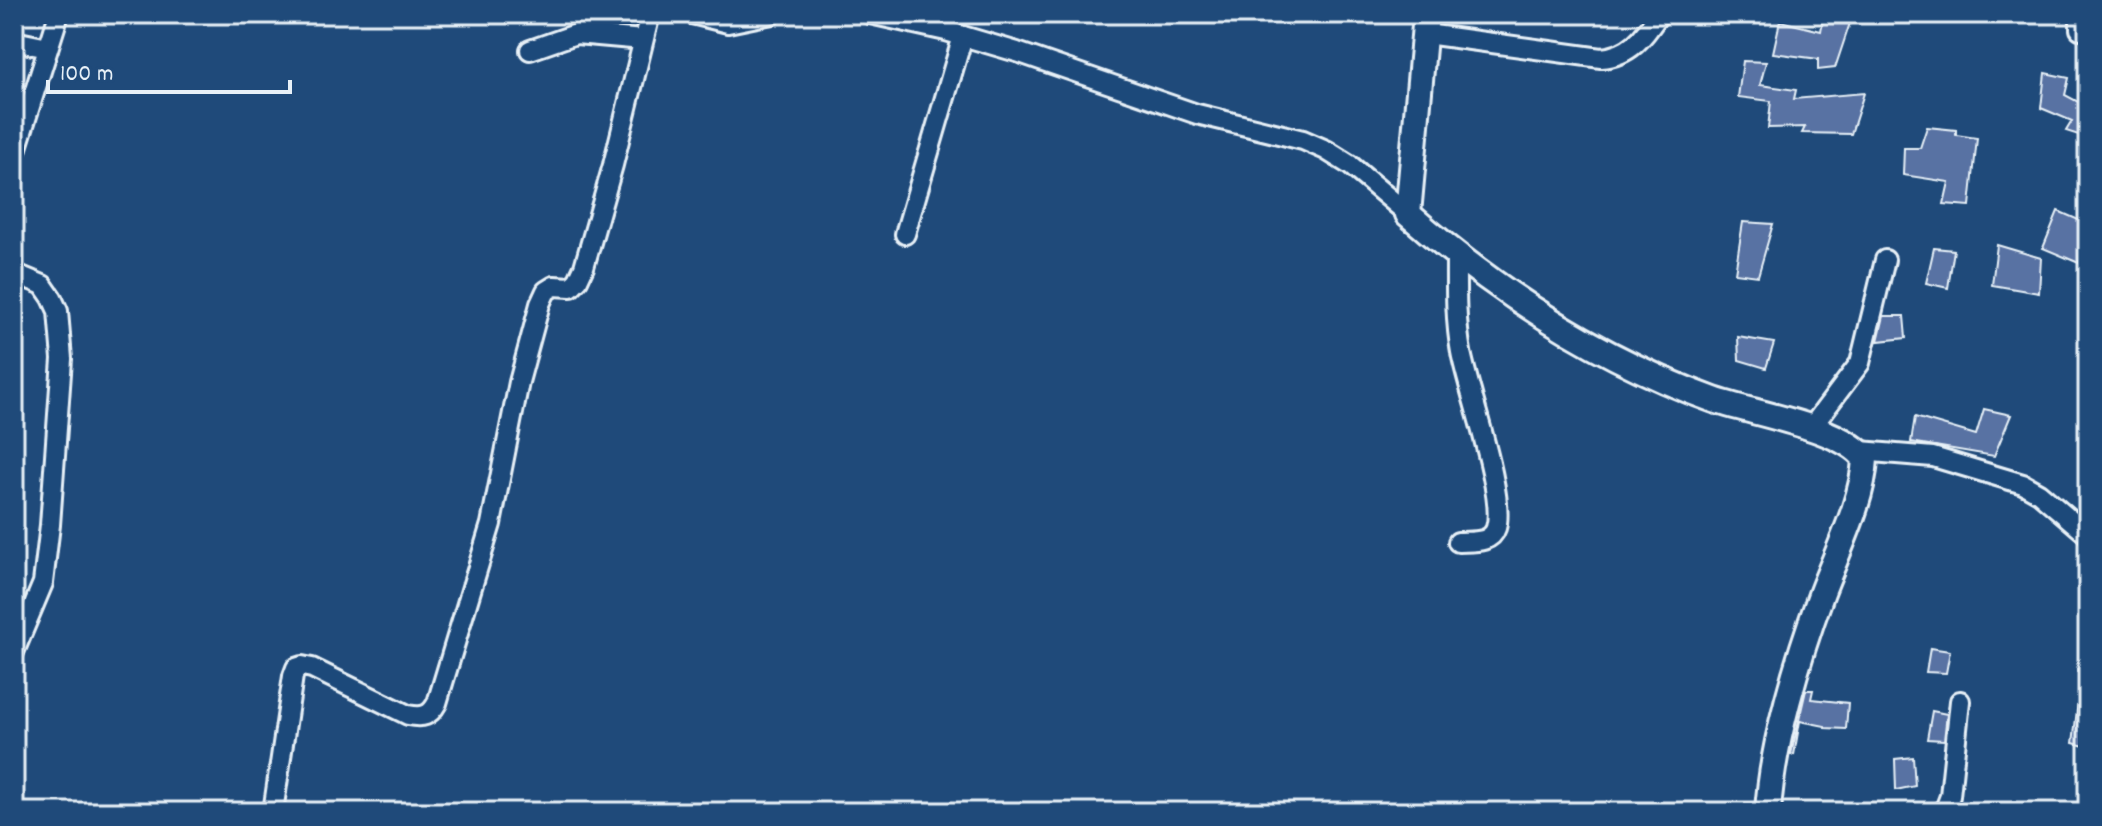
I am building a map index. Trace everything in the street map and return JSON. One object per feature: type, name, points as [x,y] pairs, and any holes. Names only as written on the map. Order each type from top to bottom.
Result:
[{"type":"street","points":[[14,157],[59,14]]},
{"type":"street","points":[[273,812],[296,668],[312,668],[408,715],[421,718],[431,713],[437,703],[491,524],[519,382],[540,304],[546,291],[554,286],[571,287],[584,267],[650,14]]},
{"type":"street","points":[[692,14],[728,23],[772,14]]},
{"type":"street","points":[[870,14],[963,36],[1197,114],[1303,140],[1350,165],[1456,253],[1520,301],[1595,347],[1692,392],[1843,439],[1860,451],[1865,459],[1862,480],[1803,650],[1774,758],[1770,812]]},
{"type":"street","points":[[1408,214],[1426,24],[1601,58],[1614,57],[1633,47],[1659,14]]},
{"type":"street","points":[[530,50],[576,34],[643,40]]},
{"type":"street","points":[[905,234],[963,36]]},
{"type":"street","points":[[14,41],[48,48]]},
{"type":"street","points":[[1456,253],[1461,355],[1497,510],[1496,529],[1492,536],[1486,540],[1458,542]]},
{"type":"street","points":[[1811,428],[1860,363],[1885,260]]},
{"type":"street","points":[[14,273],[43,285],[52,298],[58,311],[62,359],[43,583],[14,652]]},
{"type":"street","points":[[1860,451],[1933,457],[2023,484],[2039,493],[2088,535]]},
{"type":"street","points":[[1944,812],[1950,796],[1960,701]]},
{"type":"building","points":[[1824,14],[1853,14],[1835,68],[1818,70],[1818,59],[1773,53],[1780,21],[1821,31]]},
{"type":"building","points":[[1743,61],[1766,62],[1760,85],[1796,90],[1794,99],[1864,93],[1851,134],[1802,133],[1805,127],[1768,128],[1771,101],[1738,97]]},
{"type":"building","points":[[2045,73],[2069,78],[2065,95],[2088,107],[2088,138],[2066,131],[2072,121],[2041,108]]},
{"type":"building","points":[[1927,127],[1956,130],[1956,135],[1977,138],[1970,206],[1944,204],[1949,182],[1903,175],[1904,148],[1920,148]]},
{"type":"building","points":[[2058,211],[2088,224],[2079,263],[2043,248]]},
{"type":"building","points":[[1743,222],[1773,224],[1758,276],[1735,273]]},
{"type":"building","points":[[1997,245],[2041,258],[2039,293],[1992,285]]},
{"type":"building","points":[[1934,248],[1954,250],[1948,288],[1926,283]]},
{"type":"building","points":[[1884,316],[1904,316],[1906,338],[1878,341]]},
{"type":"building","points":[[1738,337],[1774,343],[1766,368],[1739,360]]},
{"type":"building","points":[[1984,409],[2011,415],[1994,456],[1911,442],[1915,417],[1976,435]]},
{"type":"building","points":[[1930,648],[1950,651],[1946,673],[1926,672]]},
{"type":"building","points":[[1806,690],[1813,690],[1811,699],[1848,703],[1846,729],[1825,728],[1800,721],[1794,755],[1791,754]]},
{"type":"building","points":[[2079,693],[2088,693],[2088,747],[2073,743]]},
{"type":"building","points":[[1932,711],[1947,714],[1944,740],[1927,739]]},
{"type":"building","points":[[1913,757],[1915,786],[1896,790],[1895,759]]}]
